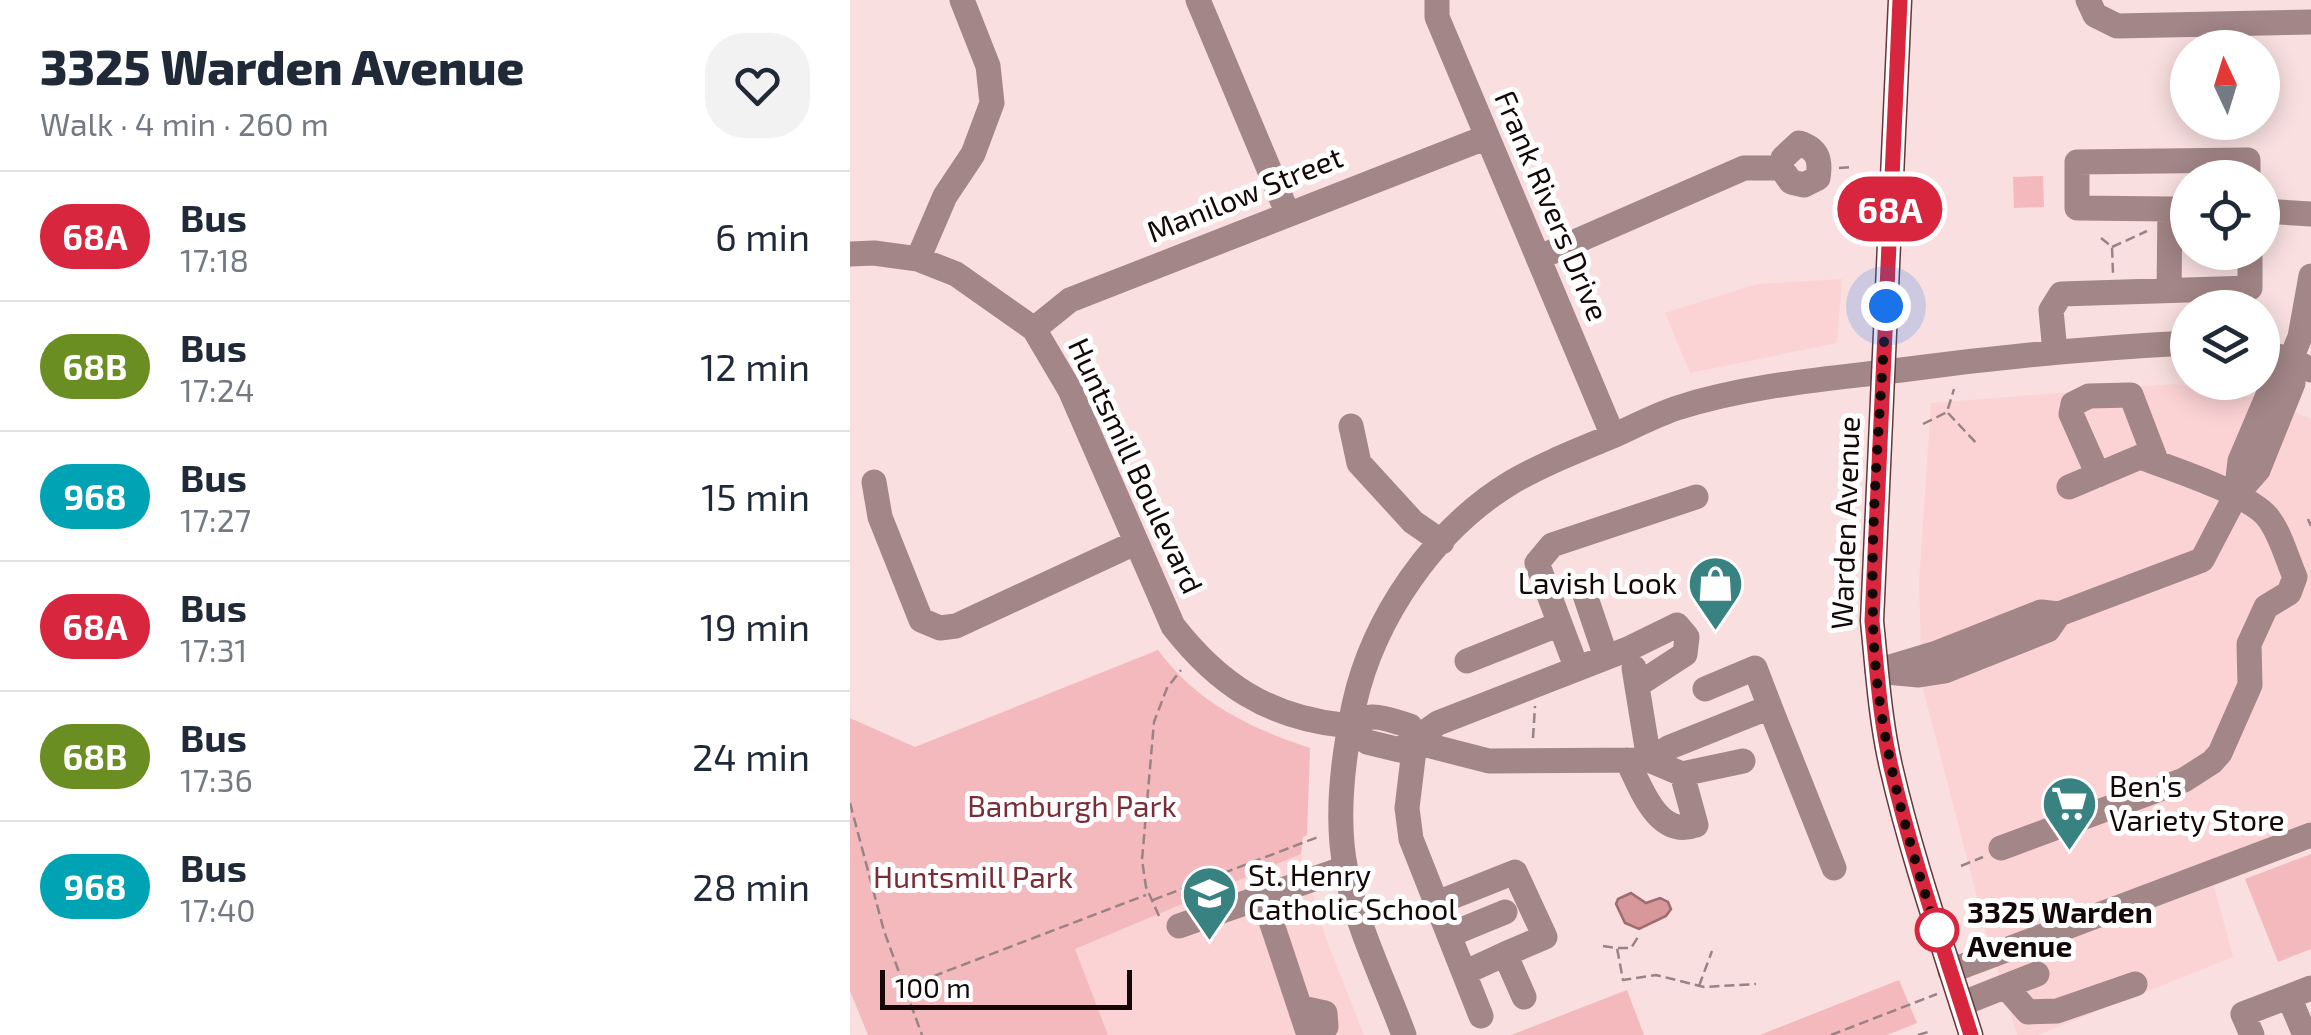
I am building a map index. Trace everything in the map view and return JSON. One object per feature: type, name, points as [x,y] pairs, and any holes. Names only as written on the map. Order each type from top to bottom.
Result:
[{"type":"main road","name":"Warden Avenue","points":[[1900,0],[1872,621],[1891,766],[1920,880],[1971,1035]]},
{"type":"street","points":[[918,258],[945,196],[974,154],[992,104],[988,66],[962,0]]},
{"type":"street","points":[[1198,0],[1287,212]]},
{"type":"street","name":"Frank Rivers Drive","points":[[1437,0],[1437,17],[1613,436]]},
{"type":"street","points":[[2088,0],[2095,15],[2117,26],[2311,22]]},
{"type":"street","name":"Manilow Street","points":[[1034,329],[1070,300],[1486,137]]},
{"type":"street","points":[[2170,161],[2077,162],[2077,208],[2170,214]]},
{"type":"street","points":[[1538,258],[1722,175],[1744,168],[1782,168]]},
{"type":"street","points":[[2280,212],[2311,214]]},
{"type":"street","name":"Huntsmill Boulevard","points":[[850,254],[918,258],[956,274],[1034,329],[1070,390],[1173,626],[1223,680],[1280,712],[1349,726],[1372,717],[1410,726],[1415,742]]},
{"type":"street","points":[[2169,290],[2174,270]]},
{"type":"street","points":[[2054,352],[2051,310],[2061,294],[2250,288],[2250,270]]},
{"type":"street","points":[[1877,670],[1937,653],[2041,612],[2060,614],[2200,562],[2236,495],[2240,461],[2277,374],[2301,364],[2300,337],[2311,276]]},
{"type":"street","points":[[1404,1035],[1355,908],[1345,868],[1342,819],[1349,726],[1359,682],[1380,628],[1420,568],[1476,508],[1508,484],[1557,457],[1676,408],[1725,396],[1883,372],[2170,343]]},
{"type":"street","points":[[2098,475],[2072,417],[2073,404],[2090,396],[2128,394],[2133,398],[2157,463]]},
{"type":"street","points":[[1351,426],[1359,464],[1413,522],[1442,542]]},
{"type":"street","points":[[1997,851],[2184,780],[2212,762],[2250,685],[2249,644],[2266,608],[2290,593],[2295,578],[2268,516],[2236,495],[2157,463],[2140,457],[2069,487]]},
{"type":"street","points":[[874,482],[880,516],[921,620],[940,628],[956,626],[1135,543]]},
{"type":"street","points":[[1577,668],[1537,562],[1552,545],[1696,498]]},
{"type":"street","points":[[1585,595],[1639,684],[1638,760],[1655,813],[1670,826],[1686,829],[1696,825],[1682,774]]},
{"type":"street","points":[[1468,661],[1560,624]]},
{"type":"street","points":[[1482,1016],[1411,840],[1406,808],[1415,742],[1438,723],[1617,653],[1676,625],[1687,636],[1685,654],[1639,684]]},
{"type":"street","points":[[1705,689],[1755,668],[1834,868]]},
{"type":"street","points":[[1638,760],[1770,708]]},
{"type":"street","points":[[1415,742],[1489,760],[1638,760],[1682,774],[1742,761]]},
{"type":"street","points":[[1956,988],[1991,959],[2311,835]]},
{"type":"street","points":[[1169,921],[1263,896],[1345,868]]},
{"type":"street","points":[[1437,903],[1515,872],[1545,937],[1464,973]]},
{"type":"street","points":[[1263,896],[1302,1008],[1325,1013],[1326,1027],[1317,1035]]},
{"type":"street","points":[[1449,935],[1504,912]]},
{"type":"street","points":[[1504,954],[1524,997]]},
{"type":"street","points":[[1956,988],[2006,987],[2037,974]]},
{"type":"street","points":[[2006,987],[2028,1012],[2057,1011],[2134,984]]},
{"type":"street","points":[[2252,1035],[2243,1014],[2300,992],[2305,1035]]},
{"type":"path","points":[[2112,248],[2170,216]]},
{"type":"path","points":[[2101,238],[2112,248],[2113,280]]},
{"type":"path","points":[[1923,424],[1947,412],[1954,389]]},
{"type":"path","points":[[1947,412],[1978,445]]},
{"type":"path","points":[[2308,519],[2311,526]]},
{"type":"path","points":[[1169,921],[1148,894],[1142,860],[1154,722],[1167,688],[1195,654]]},
{"type":"path","points":[[1532,760],[1536,685]]},
{"type":"path","points":[[850,804],[884,932],[922,1035]]},
{"type":"path","points":[[1152,901],[1312,839]]},
{"type":"path","points":[[1961,866],[1997,851]]},
{"type":"path","points":[[904,987],[1148,894]]},
{"type":"path","points":[[1603,946],[1631,948],[1640,934]]},
{"type":"path","points":[[1617,948],[1623,980],[1656,975],[1698,986],[1756,984]]},
{"type":"path","points":[[1698,986],[1712,951]]},
{"type":"path","points":[[1832,1035],[1956,988]]},
{"type":"path","points":[[1918,1035],[1928,1032]]},
{"type":"shaded area","points":[[1842,279],[1837,343],[1690,373],[1665,313],[1757,284]]},
{"type":"shaded area","points":[[2170,384],[2170,400],[2267,400],[2311,419],[2311,848],[2214,886],[2233,957],[2038,1035],[2017,1035],[1990,947],[1922,685],[1919,582],[1931,403]]},
{"type":"shaded area","name":"St. Henry Catholic School","points":[[1301,854],[1325,936],[1364,1035],[1108,1035],[1074,949]]},
{"type":"shaded area","points":[[1631,893],[1646,903],[1660,898],[1671,909],[1666,916],[1639,929],[1625,923],[1616,904]]},
{"type":"green space","points":[[2043,176],[2044,207],[2014,208],[2013,177]]},
{"type":"green space","name":"Huntsmill Park","points":[[1158,650],[1207,699],[1266,732],[1310,748],[1307,835],[1303,837],[1301,854],[1075,949],[1108,1035],[868,1035],[850,991],[850,718],[915,747]]},
{"type":"green space","points":[[2311,854],[2311,949],[2278,962],[2245,879]]},
{"type":"green space","points":[[1899,980],[1917,1023],[1887,1035],[1760,1035]]},
{"type":"green space","points":[[1627,990],[1644,1035],[1511,1035]]},
{"type":"bus line","name":"68A","points":[[1900,0],[1872,621],[1891,766],[1920,880],[1971,1035]]},
{"type":"place","name":"Lavish Look","points":[[1716,633]]},
{"type":"place","name":"Ben's Variety Store","points":[[2070,853]]},
{"type":"place","name":"3325 Warden Avenue","points":[[1937,930]]},
{"type":"place","name":"St. Henry Catholic School","points":[[1209,942]]},
{"type":"route","points":[[1886,306],[1872,621],[1891,766],[1940,941],[1937,930]]},
{"type":"park label","name":"Bamburgh Park","points":[[1072,807]]}]
